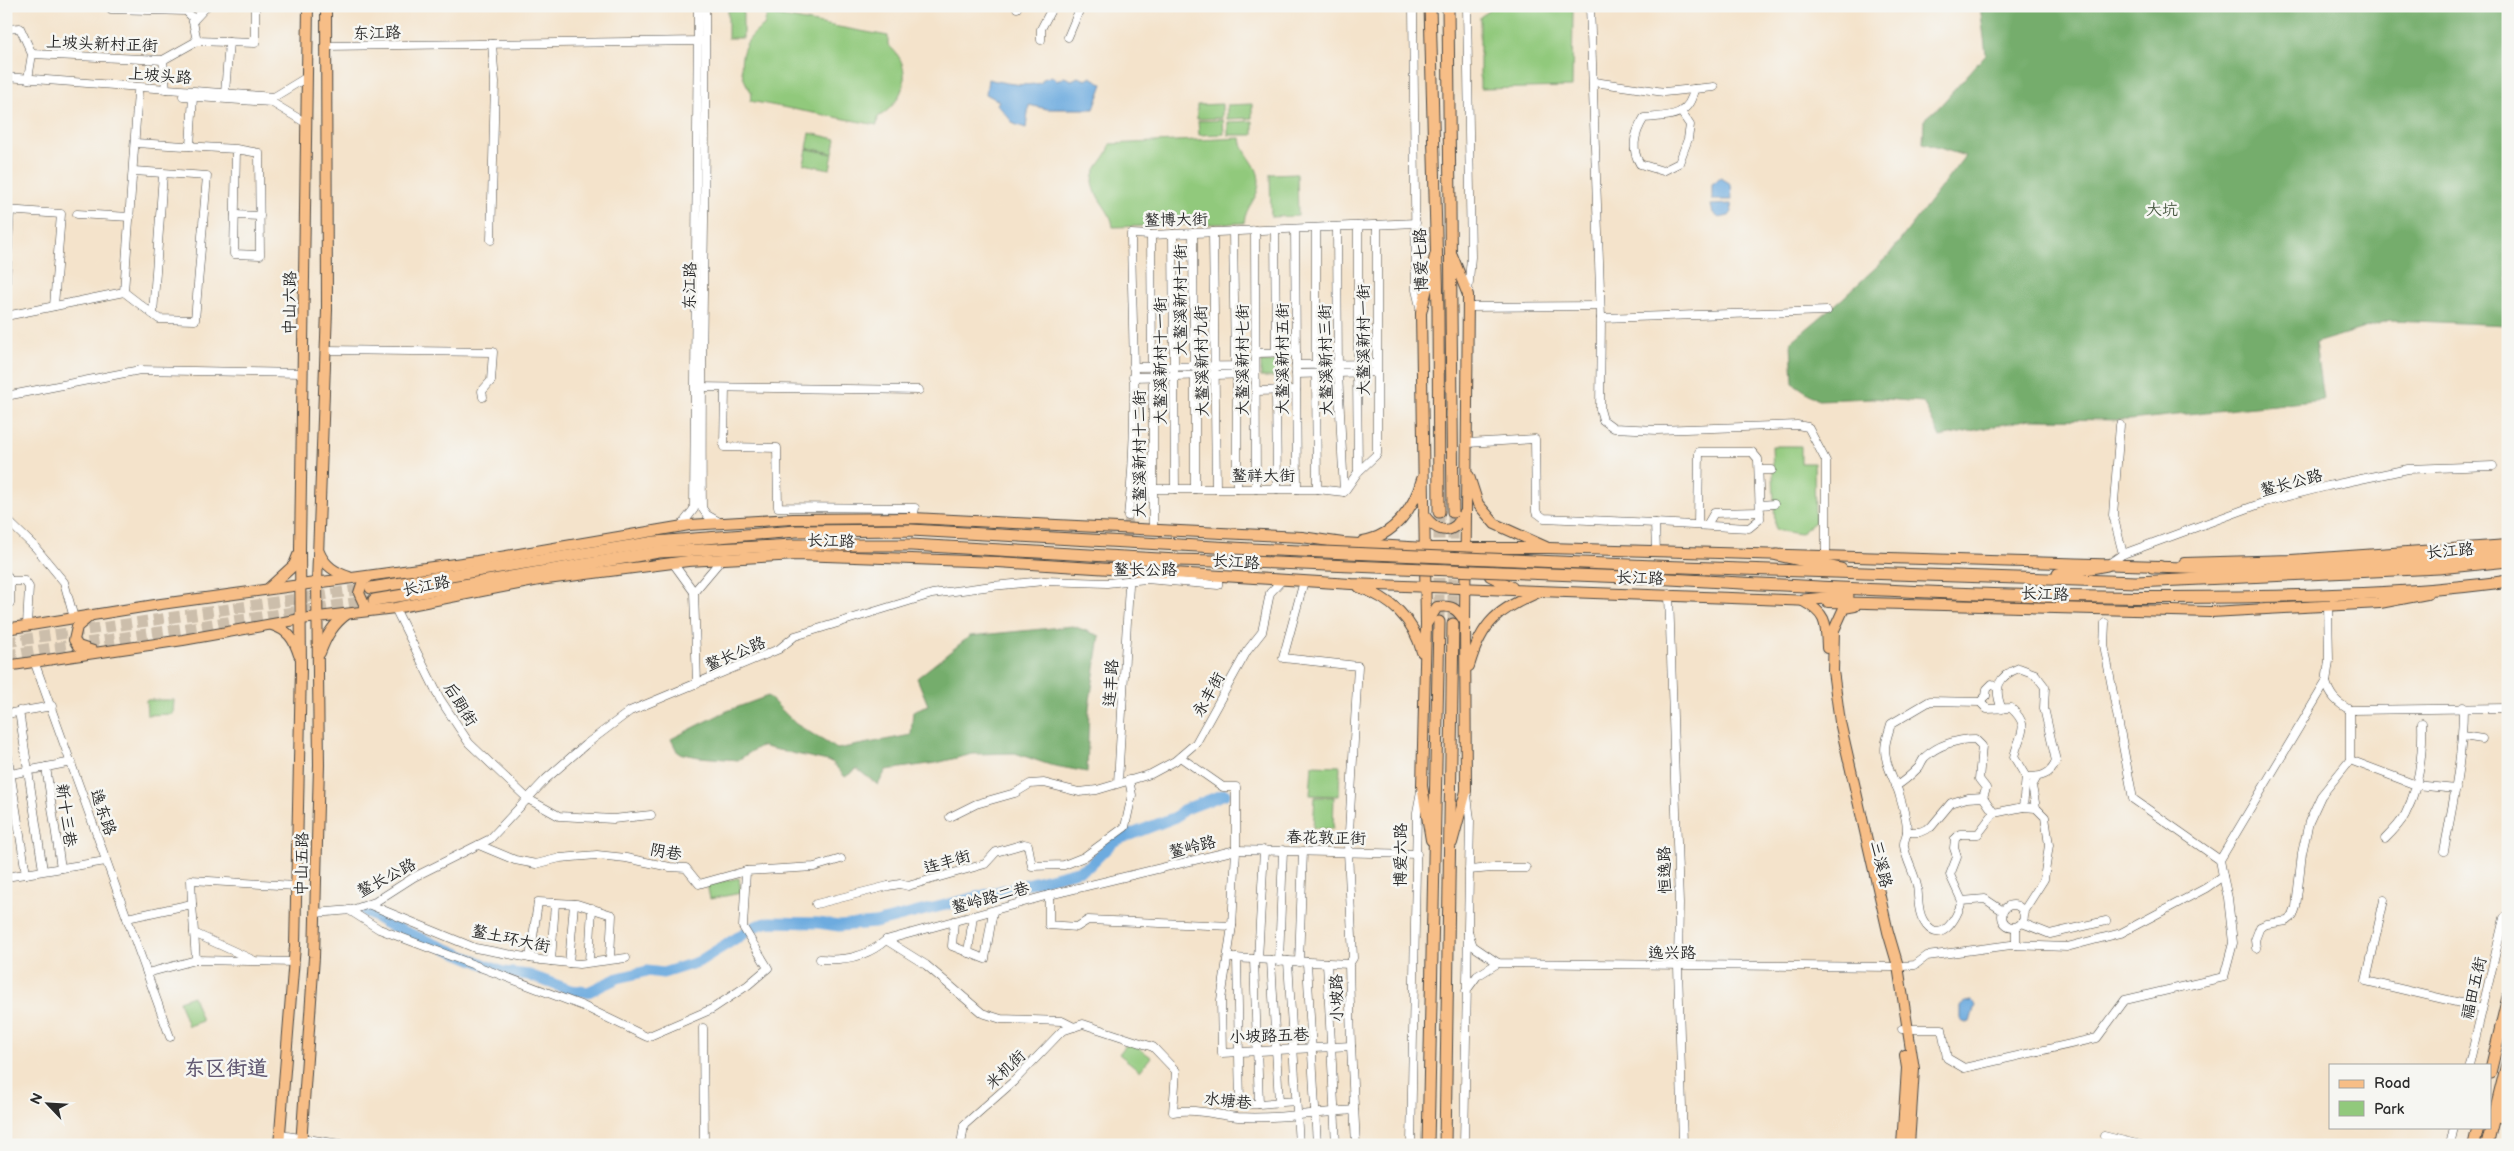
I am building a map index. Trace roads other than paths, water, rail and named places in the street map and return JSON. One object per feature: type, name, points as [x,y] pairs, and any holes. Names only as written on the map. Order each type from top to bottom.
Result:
[{"type":"highway","name":"博爱七路","points":[[1430,6],[1435,253],[1438,309],[1439,512]]},
{"type":"highway","name":"博爱七路","points":[[1448,6],[1452,255],[1453,512]]},
{"type":"highway","name":"长江路","points":[[371,588],[655,542],[796,531],[926,531],[1653,572],[1894,590],[2136,598],[2328,595],[2505,583]]},
{"type":"highway","name":"长江路","points":[[374,605],[659,552],[793,545],[917,546],[1249,562],[1653,572],[1855,573],[2145,582],[2259,578],[2476,565],[2508,561]]},
{"type":"highway","points":[[1777,555],[1835,566],[1855,573]]},
{"type":"highway","points":[[2152,567],[2246,570],[2508,555]]},
{"type":"highway","points":[[2476,565],[2508,555]]},
{"type":"highway","points":[[2036,578],[2108,565]]},
{"type":"highway","points":[[1802,600],[1821,597],[1883,595],[1894,590]]},
{"type":"highway","name":"博爱六路","points":[[1428,1145],[1439,622]]},
{"type":"highway","points":[[1445,1145],[1453,624]]},
{"type":"highway","points":[[2492,1065],[2508,997]]},
{"type":"highway","points":[[2492,1125],[2508,1060]]},
{"type":"highway","points":[[2492,1145],[2508,1094]]},
{"type":"highway","points":[[2474,1145],[2478,1128]]},
{"type":"highway","points":[[2487,1145],[2491,1128]]},
{"type":"main road","name":"中山六路","points":[[302,600],[300,549],[303,470],[302,373],[308,6]]},
{"type":"main road","points":[[317,583],[326,350],[326,6]]},
{"type":"main road","name":"博爱七路","points":[[1425,566],[1425,469],[1421,313],[1435,253]]},
{"type":"main road","points":[[1449,853],[1466,791],[1465,588],[1468,295],[1452,255]]},
{"type":"main road","points":[[1466,467],[1478,504],[1496,524],[1549,548]]},
{"type":"main road","points":[[1343,543],[1374,539],[1388,532],[1406,513],[1418,491],[1425,469]]},
{"type":"main road","points":[[1424,515],[1431,524],[1441,530],[1451,530],[1459,525],[1466,511]]},
{"type":"main road","name":"长江路","points":[[6,629],[301,584],[496,558],[685,526],[793,519],[913,518],[1314,539],[1343,543],[1425,548],[1549,548],[2152,567],[2183,563],[2291,560],[2508,544]]},
{"type":"main road","name":"长江路","points":[[926,531],[996,522]]},
{"type":"main road","points":[[1107,528],[1168,546]]},
{"type":"main road","points":[[1307,581],[1323,576],[1326,569],[1327,551],[1314,539]]},
{"type":"main road","points":[[917,546],[962,561]]},
{"type":"main road","points":[[1517,590],[1490,576],[1486,568],[1492,554],[1522,548]]},
{"type":"main road","points":[[268,589],[294,565],[300,549]]},
{"type":"main road","points":[[318,550],[327,566],[337,573],[352,578]]},
{"type":"main road","name":"长江路","points":[[6,666],[348,613],[374,605],[395,608],[538,580],[672,563],[797,555],[1064,566],[1351,584],[1669,594],[1870,604],[2211,612],[2380,603],[2470,586]]},
{"type":"main road","points":[[1064,566],[1126,557]]},
{"type":"main road","name":"博爱六路","points":[[1422,786],[1426,624],[1425,566]]},
{"type":"main road","points":[[370,576],[363,581],[359,593],[366,606],[374,605]]},
{"type":"main road","name":"中山五路","points":[[302,1141],[315,913],[319,765],[317,583]]},
{"type":"main road","points":[[1351,584],[1372,592],[1394,604],[1418,639],[1425,666]]},
{"type":"main road","points":[[1466,679],[1475,646],[1491,620],[1508,605],[1542,591]]},
{"type":"main road","name":"中山五路","points":[[280,1140],[294,962],[302,600]]},
{"type":"main road","name":"三溪路","points":[[1802,600],[1818,609],[1825,620],[1828,672],[1835,724],[1882,935],[1895,967]]},
{"type":"main road","name":"三溪路","points":[[1870,604],[1844,608],[1838,618],[1834,630],[1834,671],[1840,722],[1888,932],[1905,1030],[1907,1068],[1902,1145]]},
{"type":"main road","points":[[1426,624],[1437,607],[1448,606],[1457,610],[1465,621]]},
{"type":"main road","points":[[318,661],[330,631],[337,621],[348,613]]},
{"type":"main road","points":[[91,616],[77,628],[74,640],[78,646],[97,652]]},
{"type":"main road","points":[[270,624],[282,628],[291,636],[301,660]]},
{"type":"main road","points":[[1422,786],[1434,858]]},
{"type":"main road","points":[[1905,1030],[1914,1068],[1909,1145]]},
{"type":"street","points":[[110,6],[111,9],[186,11],[192,19],[197,41],[255,43],[255,6]]},
{"type":"street","points":[[192,19],[207,6]]},
{"type":"street","name":"东江路","points":[[698,6],[702,41]]},
{"type":"street","name":"东江路","points":[[685,526],[694,508],[698,387],[704,6]]},
{"type":"street","points":[[1041,40],[1041,29],[1053,6]]},
{"type":"street","points":[[1068,37],[1081,6]]},
{"type":"street","points":[[1413,6],[1416,290],[1421,313]]},
{"type":"street","points":[[1467,6],[1471,257],[1468,295]]},
{"type":"street","points":[[1590,6],[1600,306],[1600,409],[1603,420],[1614,428],[1657,430],[1797,425],[1808,427],[1826,461],[1826,556]]},
{"type":"street","points":[[6,30],[20,28],[32,54]]},
{"type":"street","name":"上坡头新村正街","points":[[28,79],[32,54],[163,60],[197,41]]},
{"type":"street","name":"东江路","points":[[326,46],[702,41]]},
{"type":"street","points":[[225,94],[229,42]]},
{"type":"street","points":[[491,240],[495,82],[492,44]]},
{"type":"street","points":[[163,60],[166,90]]},
{"type":"street","name":"上坡头路","points":[[6,77],[274,97],[307,77]]},
{"type":"street","name":"上坡头路","points":[[6,82],[271,102],[306,123]]},
{"type":"street","points":[[1594,82],[1664,92],[1714,87]]},
{"type":"street","points":[[1681,112],[1690,125],[1688,139],[1679,163],[1663,171],[1640,164],[1634,155],[1635,131],[1644,118],[1670,116],[1681,112],[1692,101],[1694,89]]},
{"type":"street","points":[[124,292],[134,171],[138,92]]},
{"type":"street","points":[[190,146],[193,97]]},
{"type":"street","points":[[135,143],[236,149],[258,153],[260,255],[234,254],[236,149]]},
{"type":"street","points":[[6,316],[124,292],[159,319],[195,320],[207,176],[134,171]]},
{"type":"street","points":[[153,314],[163,174]]},
{"type":"street","points":[[6,282],[8,210],[61,214],[54,306]]},
{"type":"street","points":[[76,214],[130,217]]},
{"type":"street","points":[[235,216],[260,216]]},
{"type":"street","name":"鳌博大街","points":[[1131,489],[1133,367],[1131,234],[1233,232],[1416,223]]},
{"type":"street","name":"大鳌溪新村一街","points":[[1358,472],[1377,454],[1378,225]]},
{"type":"street","points":[[1358,226],[1358,364]]},
{"type":"street","name":"大鳌溪新村三街","points":[[1337,227],[1338,374],[1344,492]]},
{"type":"street","points":[[1316,228],[1316,365]]},
{"type":"street","name":"大鳌溪新村五街","points":[[1295,229],[1297,489]]},
{"type":"street","name":"大鳌溪新村七街","points":[[1255,230],[1256,489]]},
{"type":"street","points":[[1275,230],[1276,352]]},
{"type":"street","name":"大鳌溪新村九街","points":[[1213,232],[1216,489]]},
{"type":"street","points":[[1233,232],[1238,489]]},
{"type":"street","name":"大鳌溪新村十街","points":[[1194,233],[1194,367]]},
{"type":"street","name":"大鳌溪新村十一街","points":[[1173,234],[1175,489]]},
{"type":"street","points":[[1151,235],[1152,368]]},
{"type":"street","points":[[1468,307],[1600,306]]},
{"type":"street","points":[[1600,318],[1827,311]]},
{"type":"street","points":[[326,350],[492,352],[491,381],[482,391],[483,397]]},
{"type":"street","points":[[1255,352],[1296,352]]},
{"type":"street","points":[[1296,365],[1376,364]]},
{"type":"street","points":[[1133,367],[1194,367],[1215,371],[1255,370]]},
{"type":"street","points":[[6,396],[140,370],[302,373]]},
{"type":"street","points":[[1133,377],[1195,376],[1215,371]]},
{"type":"street","points":[[1296,374],[1377,372]]},
{"type":"street","points":[[1344,492],[1358,472],[1357,373]]},
{"type":"street","points":[[1316,374],[1317,489]]},
{"type":"street","points":[[1195,376],[1195,489]]},
{"type":"street","name":"大鳌溪新村十二街","points":[[1153,377],[1153,530]]},
{"type":"street","points":[[698,387],[920,390]]},
{"type":"street","name":"东江路","points":[[698,387],[702,508],[707,515],[721,523]]},
{"type":"street","points":[[725,388],[724,447],[777,448],[778,507],[915,508],[913,518]]},
{"type":"street","points":[[1276,390],[1277,489]]},
{"type":"street","points":[[1256,391],[1296,390]]},
{"type":"street","points":[[2120,425],[2113,515],[2123,554]]},
{"type":"street","points":[[1467,443],[1535,439],[1536,512],[1544,518],[1749,528],[1760,518],[1758,459],[1752,452],[1699,452],[1698,525]]},
{"type":"street","name":"鳌长公路","points":[[2108,565],[2123,554],[2264,502],[2408,469],[2493,466]]},
{"type":"street","points":[[1759,470],[1772,470]]},
{"type":"street","points":[[1128,516],[1131,489]]},
{"type":"street","name":"鳌祥大街","points":[[1131,489],[1317,489],[1344,492]]},
{"type":"street","points":[[1707,525],[1714,513],[1760,509],[1774,504]]},
{"type":"street","points":[[793,519],[796,507]]},
{"type":"street","points":[[6,520],[35,547],[64,582],[74,618]]},
{"type":"street","points":[[1655,523],[1656,552]]},
{"type":"street","points":[[694,592],[721,560]]},
{"type":"street","points":[[672,563],[685,576],[694,592],[696,684]]},
{"type":"street","name":"鳌长公路","points":[[315,913],[349,910],[368,904],[414,877],[490,839],[546,779],[585,745],[630,711],[779,649],[795,636],[932,594],[1044,581],[1108,583],[1146,579],[1218,584],[1218,576]]},
{"type":"street","points":[[6,606],[10,603],[8,578],[25,581],[29,587],[27,625]]},
{"type":"street","name":"永丰街","points":[[950,817],[976,804],[1016,794],[1030,784],[1044,783],[1079,792],[1151,774],[1180,757],[1196,743],[1247,651],[1262,632],[1270,592],[1282,580]]},
{"type":"street","name":"小坡路","points":[[1307,581],[1283,658],[1358,666],[1348,852],[1353,958],[1350,964],[1351,1046],[1356,1145]]},
{"type":"street","name":"连丰路","points":[[1118,783],[1128,585]]},
{"type":"street","name":"恒逸路","points":[[1669,594],[1679,904],[1678,966],[1683,1145]]},
{"type":"street","points":[[2328,605],[2326,682],[2329,692],[2337,703],[2350,710],[2463,707],[2508,708]]},
{"type":"street","name":"后朗街","points":[[395,608],[440,699],[470,743],[528,799],[559,816],[612,819],[651,816]]},
{"type":"street","points":[[2105,622],[2104,645],[2133,799],[2220,860]]},
{"type":"street","name":"逸东路","points":[[34,661],[52,706],[170,1037]]},
{"type":"street","points":[[2002,709],[1997,698],[1997,687],[2005,673],[2019,668],[2035,674],[2045,687],[2044,708],[2056,761],[2054,768],[2048,773],[2037,777],[2026,777]]},
{"type":"street","points":[[1905,1030],[1942,1028],[1947,1058],[1964,1068],[2097,1038],[2125,1000],[2224,977],[2233,943],[2228,898],[2220,860],[2326,682]]},
{"type":"street","points":[[1980,702],[1986,696],[1987,689],[1992,684],[1997,687]]},
{"type":"street","points":[[2023,807],[2026,777],[2014,757],[2024,732],[2023,723],[2011,708],[1987,709],[1980,702],[1930,701],[1891,724],[1886,741],[1885,757],[1900,795],[1907,832],[1903,844],[1916,883],[1919,908],[1923,920],[1931,929],[1942,931],[1949,928],[1959,912],[1962,901],[1950,875],[1957,857],[1954,848],[1955,839],[1960,834],[1978,834],[1994,813],[2023,807],[2036,808]]},
{"type":"street","points":[[6,714],[52,706]]},
{"type":"street","points":[[2444,852],[2456,789],[2463,736],[2463,707]]},
{"type":"street","points":[[2256,948],[2255,940],[2260,927],[2287,921],[2293,916],[2296,907],[2302,854],[2309,822],[2321,796],[2350,760],[2350,710]]},
{"type":"street","points":[[19,711],[43,870]]},
{"type":"street","points":[[2386,839],[2404,816],[2416,785],[2423,754],[2422,724]]},
{"type":"street","points":[[2463,736],[2482,740]]},
{"type":"street","points":[[1896,786],[1907,780],[1910,772],[1920,766],[1923,758],[1945,744],[1961,739],[1975,739],[1982,746],[1979,779],[1986,788],[1983,797]]},
{"type":"street","points":[[6,745],[8,774],[26,874]]},
{"type":"street","points":[[1180,757],[1223,786],[1236,787],[1236,850]]},
{"type":"street","points":[[2350,760],[2416,785],[2456,789]]},
{"type":"street","points":[[8,774],[72,762]]},
{"type":"street","name":"新十三巷","points":[[46,767],[61,868]]},
{"type":"street","points":[[2016,945],[2023,912],[2044,879],[2049,846],[2045,818],[2036,808],[2032,786],[2037,777]]},
{"type":"street","name":"连丰街","points":[[816,904],[894,885],[908,886],[986,864],[996,852],[1024,844],[1028,845],[1032,866],[1064,865],[1084,857],[1125,827],[1132,795],[1129,780]]},
{"type":"street","name":"博爱六路","points":[[1411,1145],[1417,854],[1416,812],[1422,786]]},
{"type":"street","points":[[1464,1145],[1470,820],[1466,791]]},
{"type":"street","points":[[1983,797],[1994,813]]},
{"type":"street","points":[[1907,832],[1920,832],[1931,827],[1951,803],[1967,798],[1983,797]]},
{"type":"street","name":"阴巷","points":[[479,845],[514,860],[536,864],[560,858],[597,856],[626,858],[670,868],[686,868],[698,884],[746,871],[814,868],[841,859]]},
{"type":"street","name":"春花敦正街","points":[[1236,850],[1417,854]]},
{"type":"street","name":"鳌岭路","points":[[1049,895],[1236,850],[1232,926],[1228,958]]},
{"type":"street","points":[[1259,1104],[1256,959],[1264,850]]},
{"type":"street","points":[[1279,1102],[1275,960],[1283,850]]},
{"type":"street","points":[[1303,851],[1303,962],[1317,1145]]},
{"type":"street","points":[[6,875],[26,874],[106,861]]},
{"type":"street","points":[[1469,870],[1526,868]]},
{"type":"street","points":[[349,910],[379,928],[583,1006],[648,1037],[712,1009],[748,985],[768,968],[746,933],[746,871]]},
{"type":"street","name":"逸兴路","points":[[1498,963],[1895,967],[1914,965],[1927,956],[2016,945],[2066,947],[2121,932],[2206,888],[2223,876]]},
{"type":"street","points":[[196,960],[191,880],[296,886]]},
{"type":"street","name":"鳌岭路二巷","points":[[820,959],[843,960],[874,950],[886,940],[1049,895],[1049,925],[1077,927],[1088,920],[1232,926]]},
{"type":"street","points":[[1962,901],[1985,899],[2003,911]]},
{"type":"street","points":[[2384,900],[2366,981],[2482,1008]]},
{"type":"street","points":[[530,958],[538,902],[574,904],[612,915],[610,958]]},
{"type":"street","points":[[551,961],[555,903]]},
{"type":"street","points":[[127,918],[192,904]]},
{"type":"street","name":"鳌土环大街","points":[[368,904],[475,948],[569,963],[626,958]]},
{"type":"street","points":[[569,963],[574,904]]},
{"type":"street","points":[[2023,912],[2018,907],[2011,905],[2003,911],[2002,919],[2006,925],[2019,925],[2050,934],[2106,921]]},
{"type":"street","points":[[588,962],[592,908]]},
{"type":"street","points":[[954,921],[952,946],[985,959],[993,911]]},
{"type":"street","points":[[968,953],[972,916]]},
{"type":"street","name":"福田五街","points":[[2469,1064],[2504,918]]},
{"type":"street","points":[[1466,991],[1477,976],[1498,963],[1473,946],[1468,932]]},
{"type":"street","points":[[194,933],[256,961]]},
{"type":"street","points":[[886,940],[926,965],[982,1013],[1001,1019],[1062,1021],[1074,1027]]},
{"type":"street","points":[[1228,958],[1350,964]]},
{"type":"street","name":"小坡路五巷","points":[[1228,958],[1221,1000],[1222,1053],[1351,1046]]},
{"type":"street","points":[[1237,958],[1240,1104],[1296,1101]]},
{"type":"street","points":[[147,973],[196,960],[294,962]]},
{"type":"street","points":[[1288,961],[1299,1145]]},
{"type":"street","points":[[1327,963],[1336,1145]]},
{"type":"street","name":"水塘巷","points":[[1074,1027],[1083,1024],[1153,1047],[1176,1071],[1173,1112],[1191,1109],[1239,1117],[1297,1116],[1354,1110]]},
{"type":"street","name":"米机街","points":[[961,1145],[964,1125],[1014,1081],[1062,1031],[1074,1027]]},
{"type":"street","points":[[703,1028],[704,1145]]},
{"type":"street","points":[[2450,1145],[2454,1128]]},
{"type":"street","points":[[2104,1136],[2141,1145]]},
{"type":"street","points":[[280,1140],[347,1145]]},
{"type":"water","points":[[1052,76],[1057,81],[1064,77],[1072,80],[1078,77],[1086,80],[1091,77],[1103,84],[1094,109],[1047,109],[1029,105],[1026,128],[1014,124],[997,104],[999,101],[986,94],[988,79],[1028,85],[1041,83],[1043,79]]},
{"type":"water","points":[[1721,178],[1731,184],[1732,200],[1712,200],[1712,184]]},
{"type":"water","points":[[1731,204],[1732,212],[1729,216],[1719,218],[1713,213],[1711,205]]},
{"type":"water","points":[[1971,1001],[1975,1005],[1970,1022],[1966,1023],[1961,1021],[1961,1007],[1965,1002]]},
{"type":"waterway","points":[[365,911],[387,924],[503,972],[529,975],[570,990],[588,992],[618,978],[647,971],[663,973],[698,962],[756,926],[769,922],[818,923],[839,926],[875,923],[1081,870],[1089,866],[1114,841],[1176,817],[1183,810],[1225,794]]},
{"type":"tunnel","points":[[1439,512],[1439,622]]},
{"type":"tunnel","points":[[1453,512],[1453,624]]},
{"type":"tunnel","points":[[1128,516],[1128,575]]},
{"type":"tunnel","points":[[6,642],[370,588]]},
{"type":"tunnel","points":[[6,655],[373,600]]},
{"type":"district","name":"东区街道","points":[[226,1068]]},
{"type":"park label","name":"大坑","points":[[2162,209]]}]
